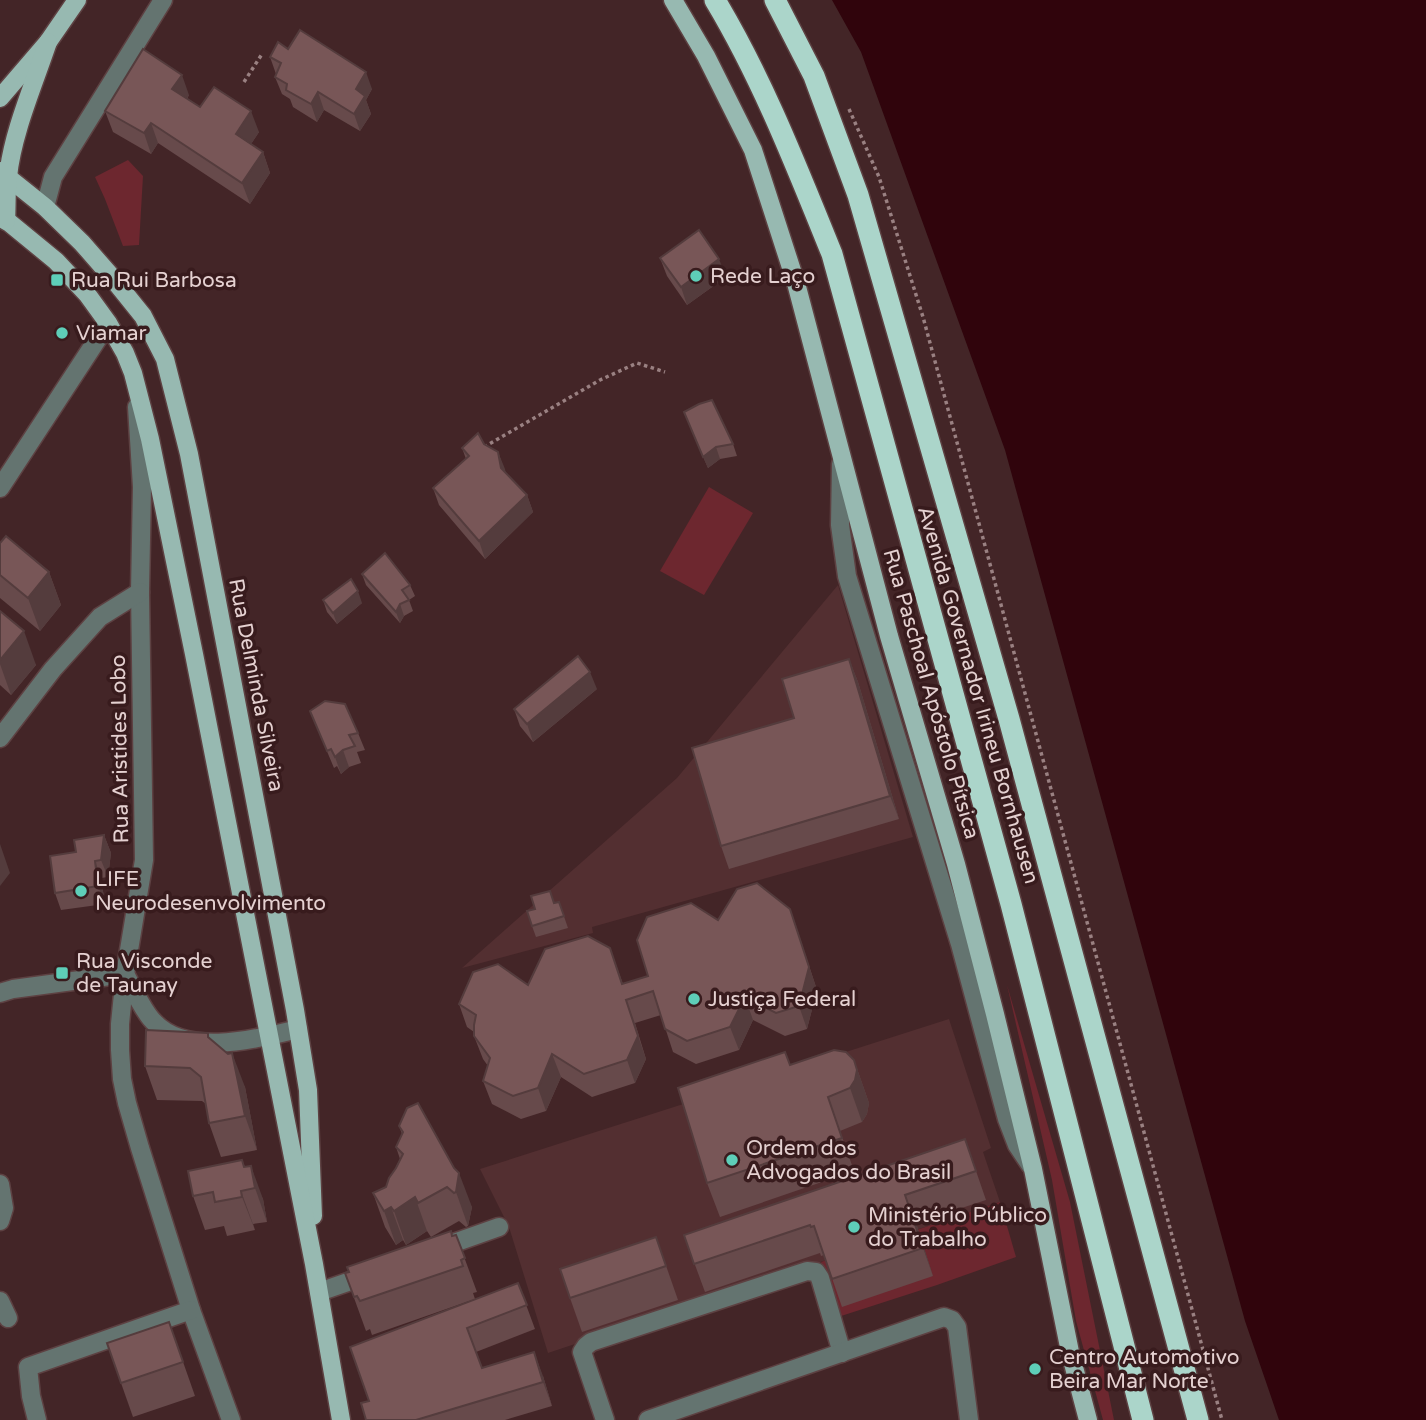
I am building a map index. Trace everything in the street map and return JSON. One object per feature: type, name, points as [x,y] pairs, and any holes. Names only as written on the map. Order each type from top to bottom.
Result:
[{"type":"highway","name":"Avenida Governador Irineu Bornhausen","points":[[715,0],[768,103],[832,254],[1011,904],[1143,1420]]},
{"type":"highway","name":"Avenida Governador Irineu Bornhausen","points":[[775,0],[814,76],[858,195],[1009,719],[1198,1420]]},
{"type":"highway","points":[[1127,1356],[1133,1420]]},
{"type":"main road","points":[[0,98],[48,43],[77,0]]},
{"type":"main road","name":"Rua Paschoal Apóstolo Pítsica","points":[[673,0],[753,150],[796,283],[995,1014],[1033,1169],[1070,1352],[1088,1420]]},
{"type":"main road","points":[[3,218],[4,174],[48,43]]},
{"type":"main road","name":"Rua Delminda Silveira","points":[[4,174],[45,207],[110,275],[143,316],[165,359],[189,454],[298,1029],[310,1119],[314,1264]]},
{"type":"main road","name":"Rua Delminda Silveira","points":[[3,218],[56,261],[87,294],[125,353],[139,394],[189,627],[314,1264],[341,1420]]},
{"type":"main road","points":[[35,244],[59,249],[82,243]]},
{"type":"street","points":[[45,207],[53,177],[163,0]]},
{"type":"street","points":[[0,488],[108,323]]},
{"type":"street","name":"Rua Aristides Lobo","points":[[139,394],[144,860],[125,974],[120,1024],[122,1079],[191,1310],[231,1420]]},
{"type":"street","points":[[841,454],[840,525],[847,576],[960,944],[1007,1119],[1017,1146],[1033,1169]]},
{"type":"street","points":[[0,738],[53,669],[100,617],[140,592]]},
{"type":"street","points":[[0,993],[125,974],[152,1021],[172,1037],[202,1044],[268,1036],[298,1029]]},
{"type":"street","points":[[0,1184],[4,1208],[0,1221]]},
{"type":"street","points":[[422,1255],[499,1227]]},
{"type":"street","points":[[318,1293],[383,1269]]},
{"type":"street","points":[[606,1420],[582,1352],[591,1342],[807,1271],[816,1272],[820,1279],[842,1353]]},
{"type":"street","points":[[37,1420],[28,1367],[191,1310]]},
{"type":"street","points":[[648,1420],[944,1317],[952,1320],[957,1327],[970,1420]]},
{"type":"path","points":[[244,82],[262,54]]},
{"type":"path","points":[[477,451],[600,380],[637,363],[665,372]]},
{"type":"shaded area","points":[[832,0],[1426,0],[1426,1420],[1279,1420],[1245,1321],[1005,450],[861,52]]},
{"type":"shaded area","points":[[128,160],[143,176],[139,245],[123,246],[95,177]]},
{"type":"shaded area","points":[[709,487],[753,513],[704,595],[660,571]]},
{"type":"shaded area","points":[[838,585],[913,837],[592,927],[593,933],[462,968],[677,778]]},
{"type":"shaded area","points":[[1007,985],[1070,1202],[1114,1420],[1103,1420],[1076,1321],[1052,1180]]},
{"type":"shaded area","name":"Ordem dos Advogados do Brasil","points":[[949,1019],[991,1148],[983,1152],[1000,1202],[548,1353],[509,1227],[480,1169]]},
{"type":"shaded area","points":[[1000,1202],[1016,1257],[838,1317],[821,1262]]},
{"type":"building","points":[[300,30],[366,72],[356,89],[365,96],[354,114],[318,92],[311,104],[286,90],[287,84],[275,77],[281,63],[270,57],[278,42],[288,49]]},
{"type":"building","points":[[143,49],[182,75],[172,89],[200,107],[214,87],[251,111],[236,134],[263,152],[242,183],[151,123],[144,133],[105,111]]},
{"type":"building","points":[[699,230],[719,259],[681,287],[660,258]]},
{"type":"building","points":[[712,400],[733,444],[716,447],[703,457],[684,412]]},
{"type":"building","points":[[478,433],[484,444],[498,452],[501,468],[527,495],[479,541],[433,488],[469,456],[462,448]]},
{"type":"building","points":[[6,536],[49,572],[28,598],[0,575],[0,543]]},
{"type":"building","points":[[385,553],[410,585],[402,590],[409,600],[400,604],[396,612],[362,574]]},
{"type":"building","points":[[351,579],[358,591],[333,613],[323,600]]},
{"type":"building","points":[[0,611],[24,631],[0,660]]},
{"type":"building","points":[[578,656],[590,672],[527,724],[514,709]]},
{"type":"building","points":[[849,659],[890,796],[721,846],[692,748],[794,718],[782,679]]},
{"type":"building","points":[[325,701],[345,704],[358,733],[349,735],[355,746],[343,750],[335,757],[331,749],[327,751],[310,711]]},
{"type":"building","points":[[104,835],[101,860],[95,861],[98,886],[55,893],[50,856],[76,852],[74,840]]},
{"type":"building","points":[[757,883],[790,909],[809,967],[799,1006],[776,1013],[745,997],[730,1027],[687,1041],[665,1029],[653,991],[626,1000],[638,1036],[627,1060],[584,1074],[552,1054],[538,1088],[513,1096],[483,1081],[490,1058],[474,1036],[476,1015],[459,1004],[473,972],[498,964],[528,985],[545,949],[588,936],[610,948],[622,984],[648,976],[637,940],[647,917],[691,903],[718,920],[737,889]]},
{"type":"building","points":[[550,891],[554,903],[559,902],[564,916],[532,926],[527,911],[535,909],[531,896]]},
{"type":"building","points":[[146,1030],[208,1033],[208,1037],[228,1054],[232,1053],[245,1116],[209,1123],[201,1077],[190,1068],[145,1066]]},
{"type":"building","points":[[834,1050],[846,1052],[854,1060],[857,1070],[850,1088],[828,1097],[842,1138],[707,1183],[678,1088],[785,1052],[790,1065]]},
{"type":"building","points":[[418,1103],[459,1173],[456,1192],[447,1187],[418,1203],[415,1197],[394,1211],[391,1207],[384,1211],[373,1193],[386,1187],[403,1154],[396,1147],[403,1132],[399,1126],[407,1108]]},
{"type":"building","points":[[965,1139],[976,1171],[905,1195],[923,1248],[832,1279],[814,1226],[810,1225],[694,1264],[684,1235]]},
{"type":"building","points":[[242,1160],[244,1167],[251,1166],[255,1188],[241,1191],[242,1197],[215,1202],[213,1192],[193,1196],[188,1171]]},
{"type":"building","points":[[451,1231],[452,1236],[456,1235],[465,1258],[461,1260],[463,1266],[360,1301],[357,1296],[354,1297],[345,1273],[349,1272],[347,1267]]},
{"type":"building","points":[[656,1237],[666,1266],[570,1298],[560,1269]]},
{"type":"building","points":[[518,1283],[527,1305],[467,1328],[482,1368],[534,1352],[543,1382],[416,1420],[366,1420],[361,1403],[369,1401],[350,1347]]},
{"type":"building","points":[[169,1322],[183,1362],[121,1383],[107,1343]]},
{"type":"place","name":"Rede Laço","points":[[696,276]]},
{"type":"place","name":"Rua Rui Barbosa","points":[[57,280]]},
{"type":"place","name":"Viamar","points":[[62,333]]},
{"type":"place","name":"LIFE Neurodesenvolvimento","points":[[81,891]]},
{"type":"place","name":"Rua Visconde de Taunay","points":[[62,973]]},
{"type":"place","name":"Justiça Federal","points":[[694,999]]},
{"type":"place","name":"Ordem dos Advogados do Brasil","points":[[732,1160]]},
{"type":"place","name":"Ministério Público do Trabalho","points":[[854,1227]]},
{"type":"place","name":"Centro Automotivo Beira Mar Norte","points":[[1035,1369]]}]
